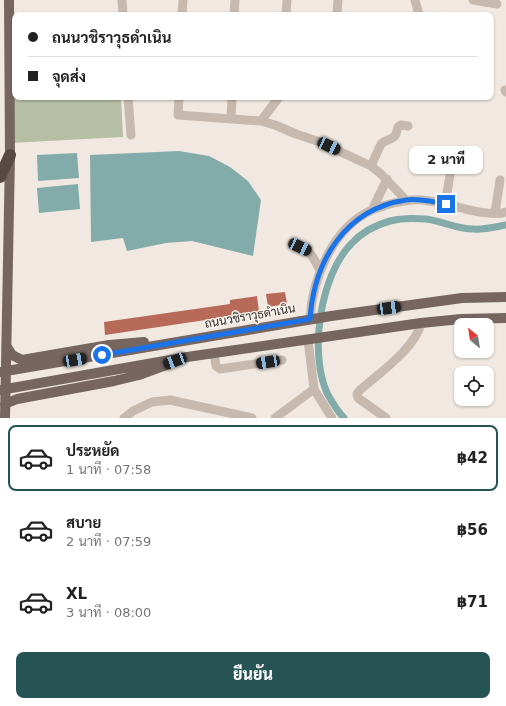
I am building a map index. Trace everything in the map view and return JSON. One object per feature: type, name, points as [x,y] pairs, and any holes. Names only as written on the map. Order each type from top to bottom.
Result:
[{"type":"highway","points":[[0,177],[10,155]]},
{"type":"main road","points":[[6,418],[3,372],[7,347],[10,155],[9,0]]},
{"type":"main road","name":"ถนนวชิราวุธดำเนิน","points":[[3,372],[310,319],[462,298],[506,297]]},
{"type":"main road","points":[[3,389],[187,357],[331,336],[461,319],[506,318]]},
{"type":"main road","points":[[7,347],[12,355],[22,360],[109,345],[141,342],[185,341],[187,357]]},
{"type":"main road","points":[[5,404],[17,399],[139,375],[187,357]]},
{"type":"street","points":[[122,0],[123,12]]},
{"type":"street","points":[[182,12],[183,0]]},
{"type":"street","points":[[234,0],[234,12]]},
{"type":"street","points":[[286,12],[287,0]]},
{"type":"street","points":[[337,12],[338,0]]},
{"type":"street","points":[[415,0],[418,12]]},
{"type":"street","points":[[473,0],[497,4]]},
{"type":"street","points":[[128,100],[131,134]]},
{"type":"street","points":[[179,100],[178,116],[261,121],[317,141],[371,166],[406,200]]},
{"type":"street","points":[[231,119],[232,100]]},
{"type":"street","points":[[261,121],[277,100]]},
{"type":"street","points":[[371,166],[381,144],[384,141],[393,139],[396,136],[398,127],[408,126]]},
{"type":"street","points":[[446,204],[454,152]]},
{"type":"street","points":[[372,210],[387,180]]},
{"type":"street","points":[[495,213],[500,180]]},
{"type":"street","points":[[310,319],[314,290],[320,271],[333,247],[343,232],[357,219],[372,210],[406,200],[421,200],[495,213],[506,212]]},
{"type":"street","points":[[292,243],[308,250],[314,258],[320,271]]},
{"type":"street","points":[[386,418],[358,398],[357,394],[408,348],[419,331],[421,324]]},
{"type":"street","points":[[308,340],[314,388],[332,418]]},
{"type":"street","points":[[214,353],[216,366],[220,369],[282,360]]},
{"type":"street","points":[[275,418],[314,388]]},
{"type":"street","points":[[124,418],[133,411],[152,402],[170,400],[234,416],[252,418]]},
{"type":"green space","points":[[10,80],[12,80],[12,100],[121,100],[123,137],[10,143]]},
{"type":"water","points":[[179,151],[209,156],[230,167],[248,181],[261,200],[253,256],[192,241],[166,243],[127,251],[123,238],[91,242],[90,155]]},
{"type":"water","points":[[77,153],[79,178],[38,181],[37,155]]},
{"type":"water","points":[[78,184],[80,209],[39,213],[37,188]]},
{"type":"building","points":[[285,292],[287,304],[268,307],[266,294]]},
{"type":"building","points":[[257,296],[259,312],[105,335],[104,322],[230,304],[230,300]]},
{"type":"waterway","points":[[344,418],[327,393],[319,357],[319,337],[325,295],[340,258],[351,244],[359,236],[374,227],[399,219],[426,219],[461,228],[473,229],[485,229],[506,225]]},
{"type":"route","points":[[102,355],[310,319],[314,290],[320,271],[343,232],[357,219],[372,210],[406,200],[421,200],[446,204]]}]
